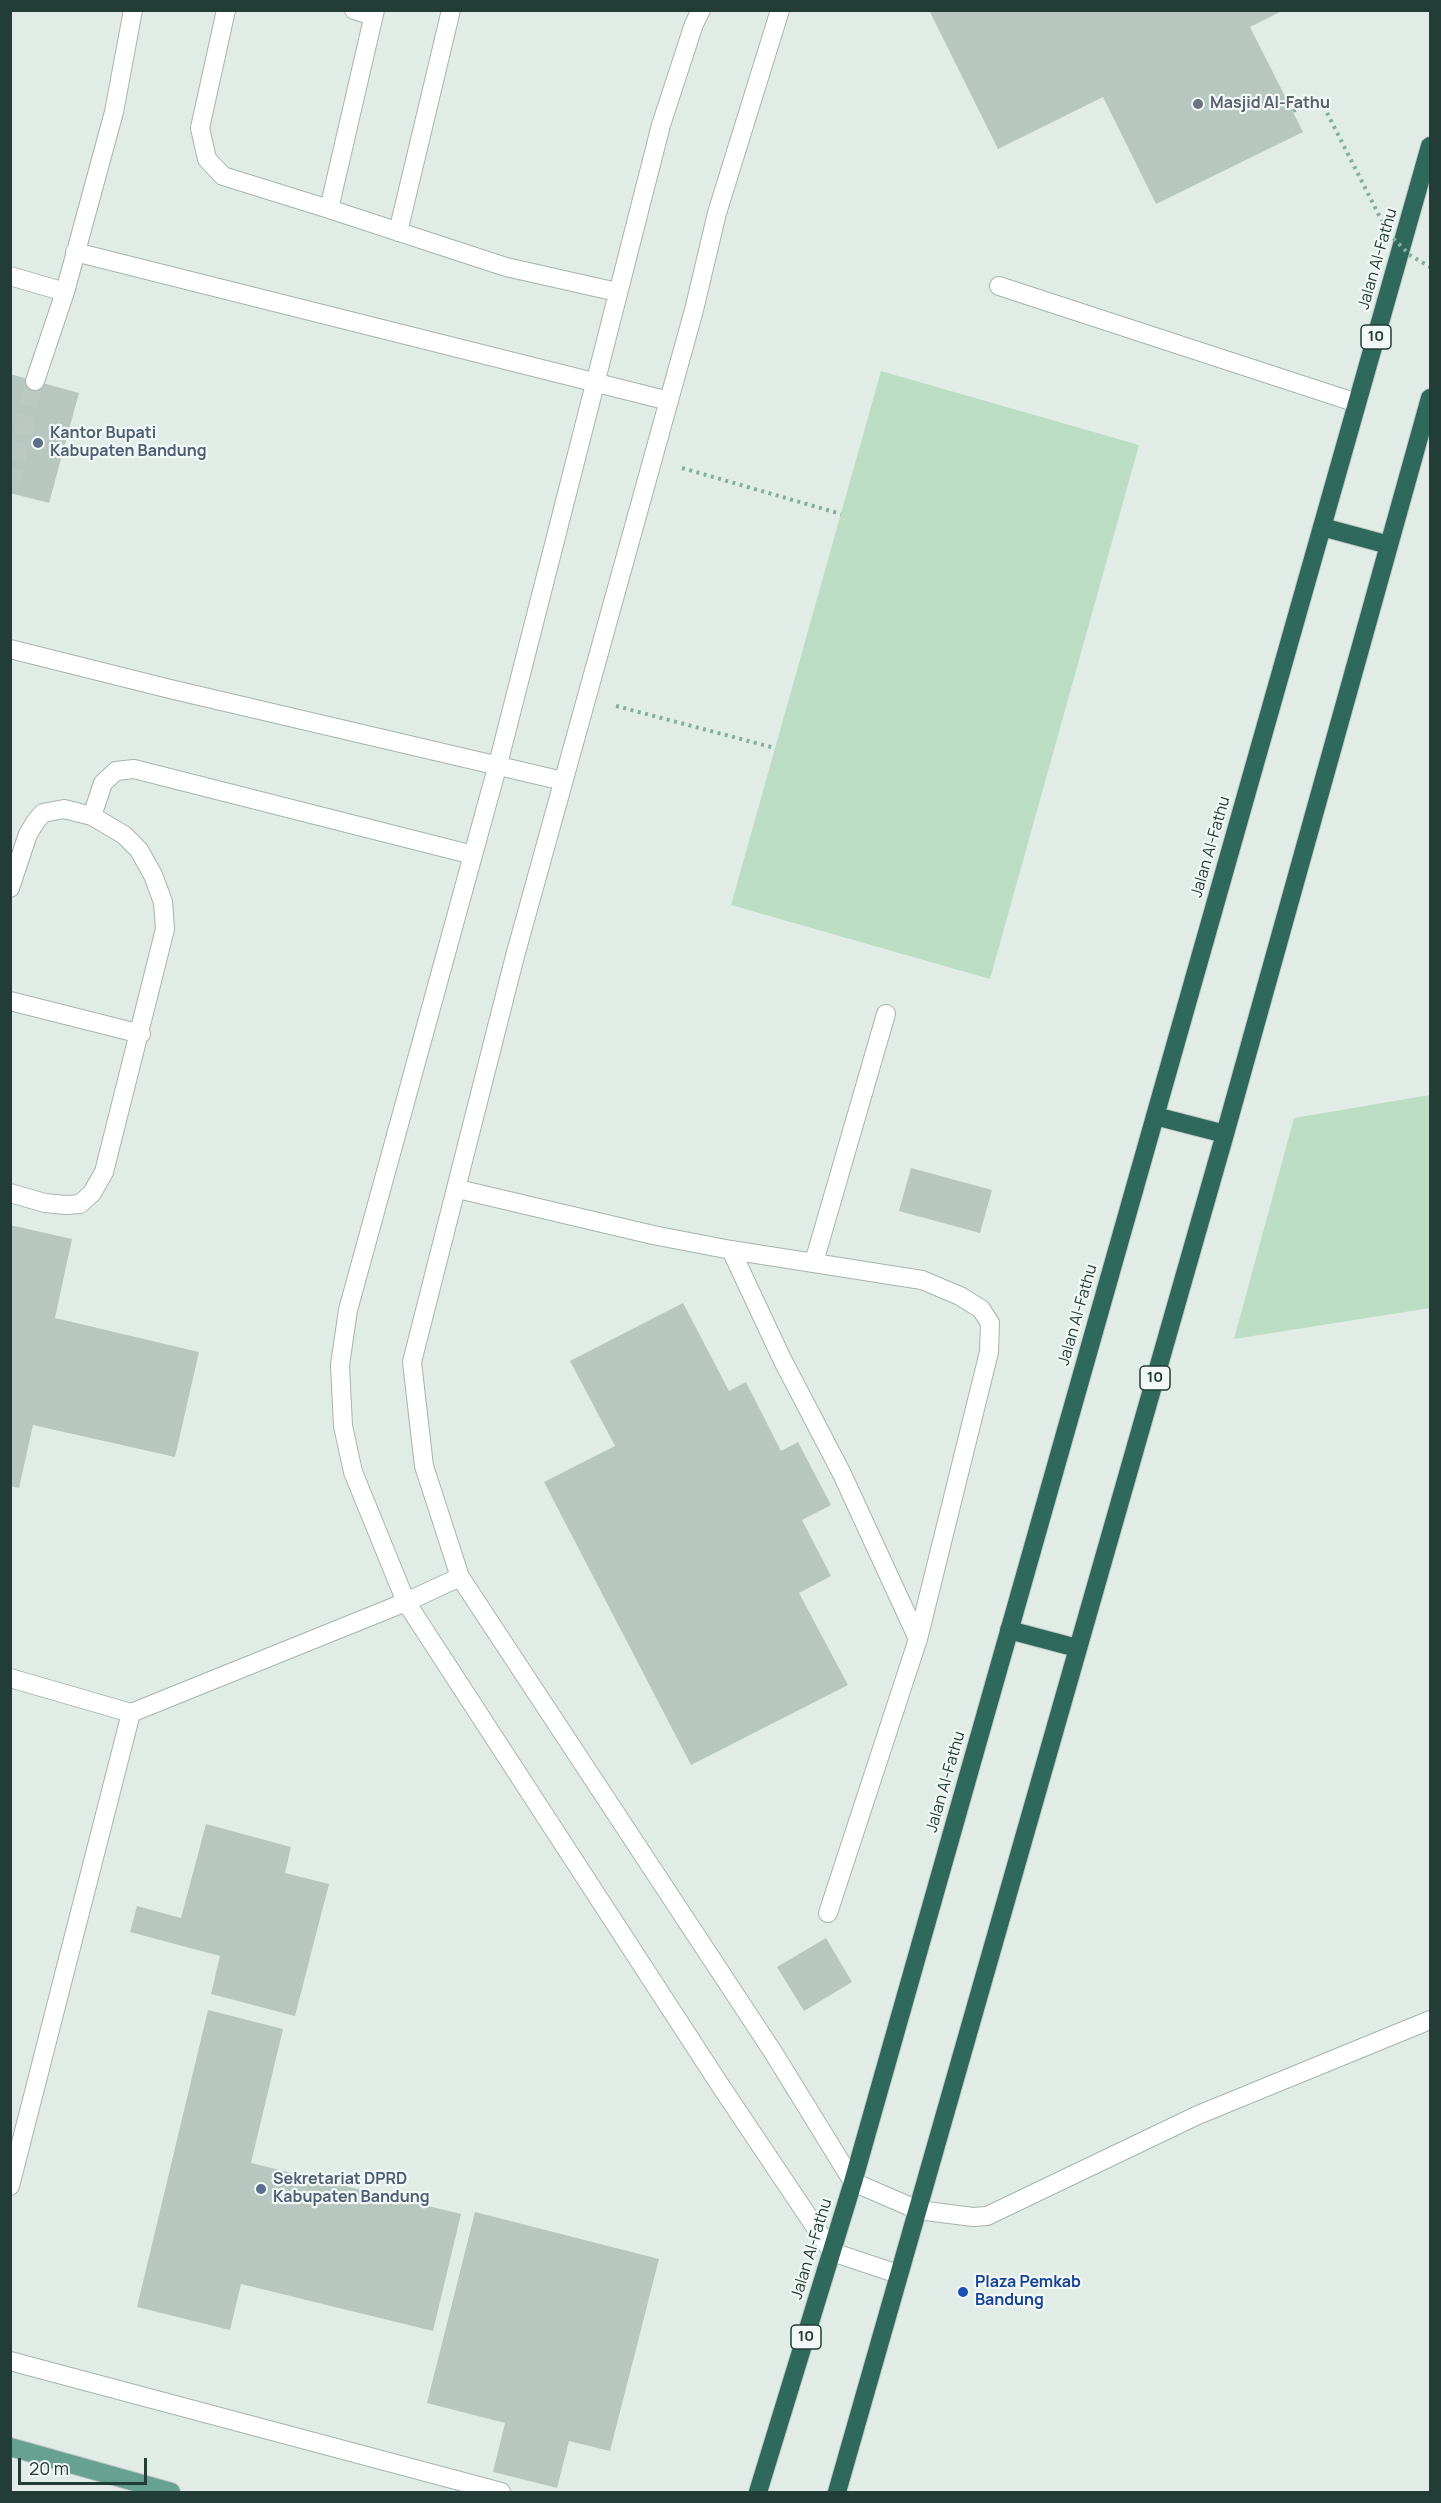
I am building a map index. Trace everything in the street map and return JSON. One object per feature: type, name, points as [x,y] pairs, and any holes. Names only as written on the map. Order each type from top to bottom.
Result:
[{"type":"highway","name":"Jalan Al-Fathu","points":[[758,2493],[853,2182],[1431,146]]},
{"type":"highway","name":"10","points":[[837,2493],[1225,1134],[1431,398]]},
{"type":"highway","points":[[1322,527],[1389,545]]},
{"type":"highway","points":[[1155,1116],[1225,1134]]},
{"type":"highway","points":[[1009,1630],[1077,1648]]},
{"type":"main road","points":[[10,2446],[171,2493]]},
{"type":"street","points":[[35,381],[64,292],[114,112],[133,10]]},
{"type":"street","points":[[226,10],[200,128],[207,159],[223,176],[506,267],[617,292]]},
{"type":"street","points":[[329,209],[374,13],[354,10]]},
{"type":"street","points":[[398,232],[451,10]]},
{"type":"street","points":[[701,10],[694,24],[661,125],[474,855],[348,1310],[340,1365],[343,1426],[353,1472],[406,1602],[722,2088],[832,2252],[898,2274]]},
{"type":"street","points":[[780,10],[717,213],[669,401],[515,956],[458,1190],[412,1362],[424,1466],[460,1577],[773,2052],[853,2182],[918,2210],[973,2217],[987,2216],[1198,2115],[1431,2020]]},
{"type":"street","points":[[75,252],[669,401]]},
{"type":"street","points":[[10,276],[64,292]]},
{"type":"street","points":[[999,286],[1357,403]]},
{"type":"street","points":[[10,649],[563,781]]},
{"type":"street","points":[[92,816],[103,783],[116,771],[134,769],[474,855]]},
{"type":"street","points":[[10,888],[28,834],[43,813],[64,809],[92,816],[124,835],[139,850],[153,875],[163,902],[165,930],[141,1034],[104,1172],[92,1193],[80,1204],[66,1205],[45,1203],[10,1193]]},
{"type":"street","points":[[10,1001],[141,1034]]},
{"type":"street","points":[[814,1262],[886,1014]]},
{"type":"street","points":[[458,1190],[653,1235],[731,1250],[922,1280],[960,1296],[981,1309],[990,1323],[986,1362],[918,1639],[828,1913]]},
{"type":"street","points":[[731,1250],[783,1359],[842,1474],[918,1639]]},
{"type":"street","points":[[10,1678],[131,1713],[406,1602],[460,1577]]},
{"type":"street","points":[[10,2186],[131,1713]]},
{"type":"street","points":[[10,2361],[501,2493]]},
{"type":"path","points":[[1293,111],[1320,99],[1388,233],[1411,256],[1431,267]]},
{"type":"path","points":[[652,460],[841,514]]},
{"type":"path","points":[[586,698],[775,748]]},
{"type":"green space","points":[[881,371],[1139,445],[990,979],[731,905]]},
{"type":"green space","points":[[1430,1095],[1430,1308],[1234,1339],[1294,1118]]},
{"type":"building","name":"Masjid Al-Fathu","points":[[929,10],[1284,10],[1250,27],[1303,132],[1156,204],[1103,97],[998,149]]},
{"type":"building","name":"Kantor Bupati Kabupaten Bandung","points":[[10,374],[79,393],[49,503],[10,493]]},
{"type":"building","points":[[911,1168],[992,1190],[980,1233],[899,1211]]},
{"type":"building","points":[[10,1225],[72,1239],[55,1318],[199,1352],[175,1457],[33,1425],[19,1488],[10,1486]]},
{"type":"building","points":[[683,1303],[729,1391],[746,1382],[781,1451],[798,1442],[831,1505],[802,1520],[831,1576],[799,1593],[848,1685],[691,1765],[544,1482],[615,1446],[570,1361]]},
{"type":"building","points":[[206,1824],[291,1847],[285,1873],[329,1884],[295,2016],[211,1994],[220,1956],[130,1932],[137,1906],[181,1918]]},
{"type":"building","points":[[826,1938],[852,1982],[804,2011],[777,1967]]},
{"type":"building","name":"Sekretariat DPRD Kabupaten Bandung","points":[[208,2010],[283,2029],[251,2163],[461,2214],[433,2331],[241,2284],[230,2330],[137,2307]]},
{"type":"building","points":[[475,2212],[659,2259],[610,2451],[569,2441],[557,2488],[493,2472],[505,2423],[427,2403]]},
{"type":"tunnel","points":[[10,486],[35,381]]},
{"type":"place","name":"Masjid Al-Fathu","points":[[1198,104]]},
{"type":"place","name":"Kantor Bupati Kabupaten Bandung","points":[[38,443]]},
{"type":"place","name":"Sekretariat DPRD Kabupaten Bandung","points":[[261,2189]]},
{"type":"place","name":"Plaza Pemkab Bandung","points":[[963,2292]]}]
